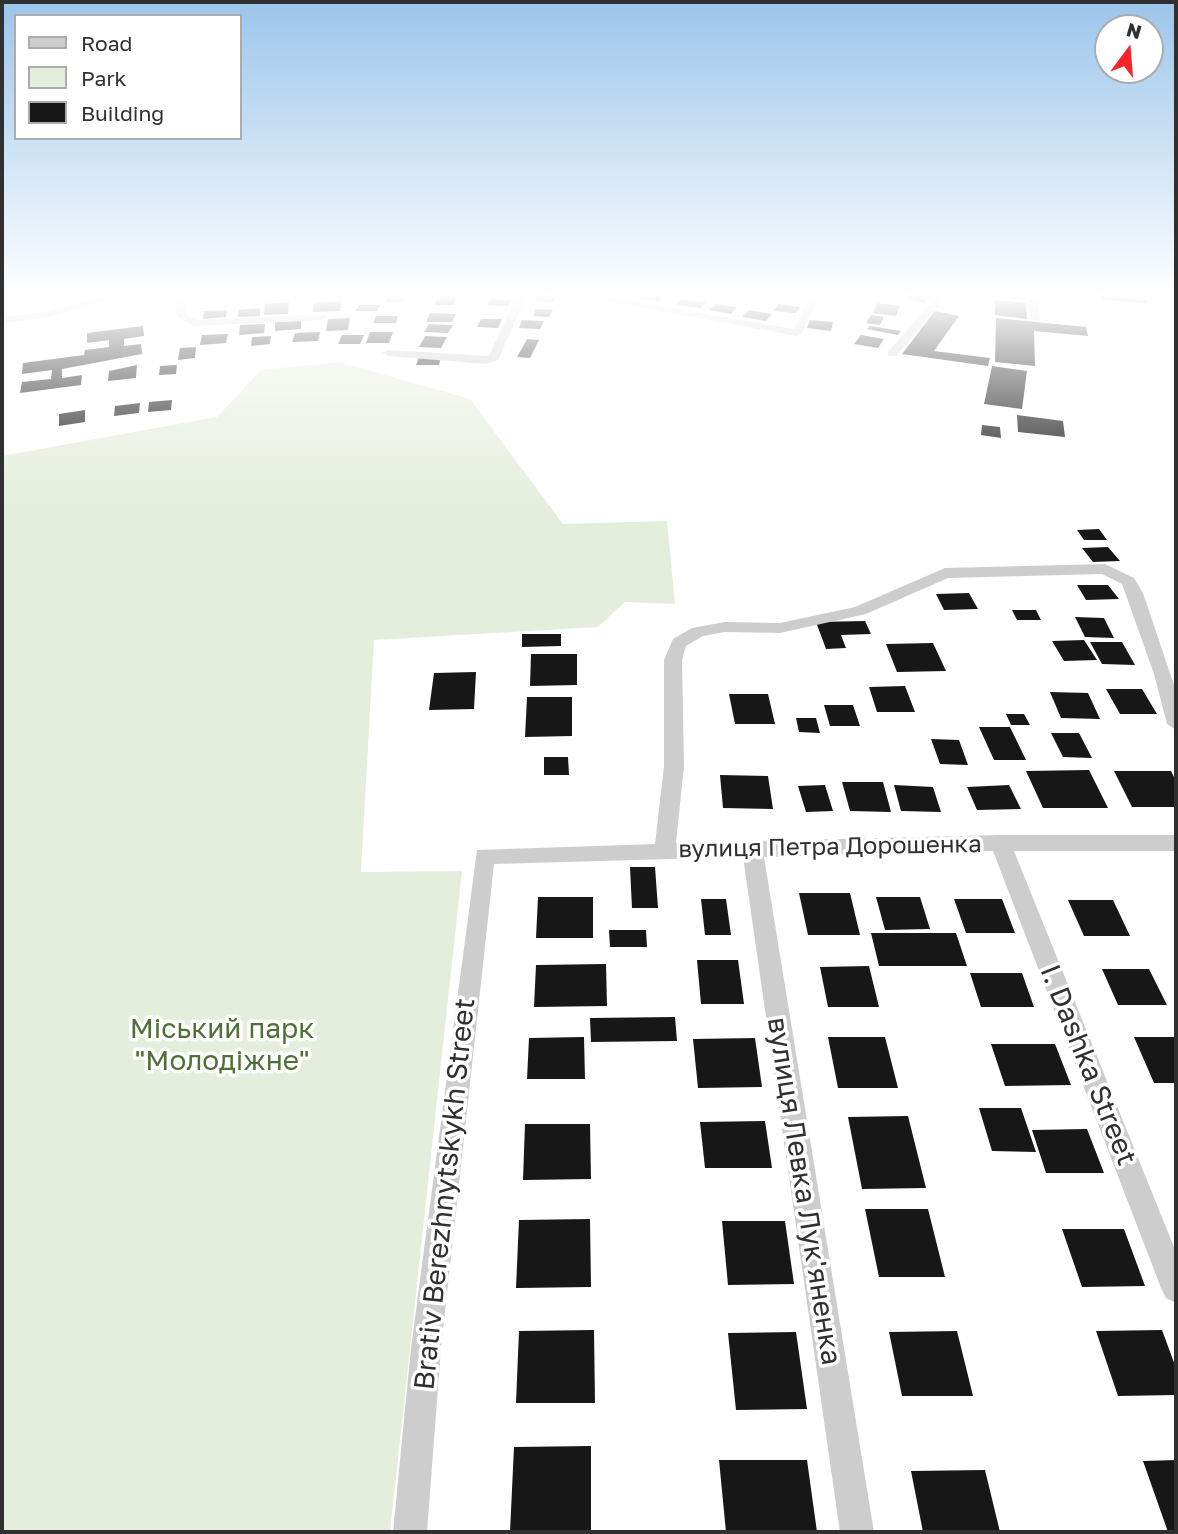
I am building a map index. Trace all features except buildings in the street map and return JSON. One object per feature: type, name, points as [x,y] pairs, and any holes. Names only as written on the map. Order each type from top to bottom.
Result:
[{"type":"street","points":[[665,851],[674,766],[673,660],[679,643],[698,632],[725,627],[780,628],[860,611],[944,573],[1105,569],[1128,581],[1135,593],[1163,674],[1176,724]]},
{"type":"street","name":"вулиця Петра Дорошенка","points":[[484,856],[1000,843],[1176,843]]},
{"type":"street","name":"I. Dashka Street","points":[[1000,843],[1176,1288]]},
{"type":"street","name":"вулиця Левка Лук'яненка","points":[[752,850],[857,1532]]},
{"type":"street","name":"Brativ Berezhnytskykh Street","points":[[410,1532],[426,1348],[484,856]]},
{"type":"green space","name":"Міський парк \"Молодіжне\"","points":[[314,365],[348,365],[470,399],[563,524],[667,521],[675,604],[625,602],[598,627],[374,640],[361,872],[462,871],[390,1532],[2,1532],[2,456],[217,417],[261,370]]}]
